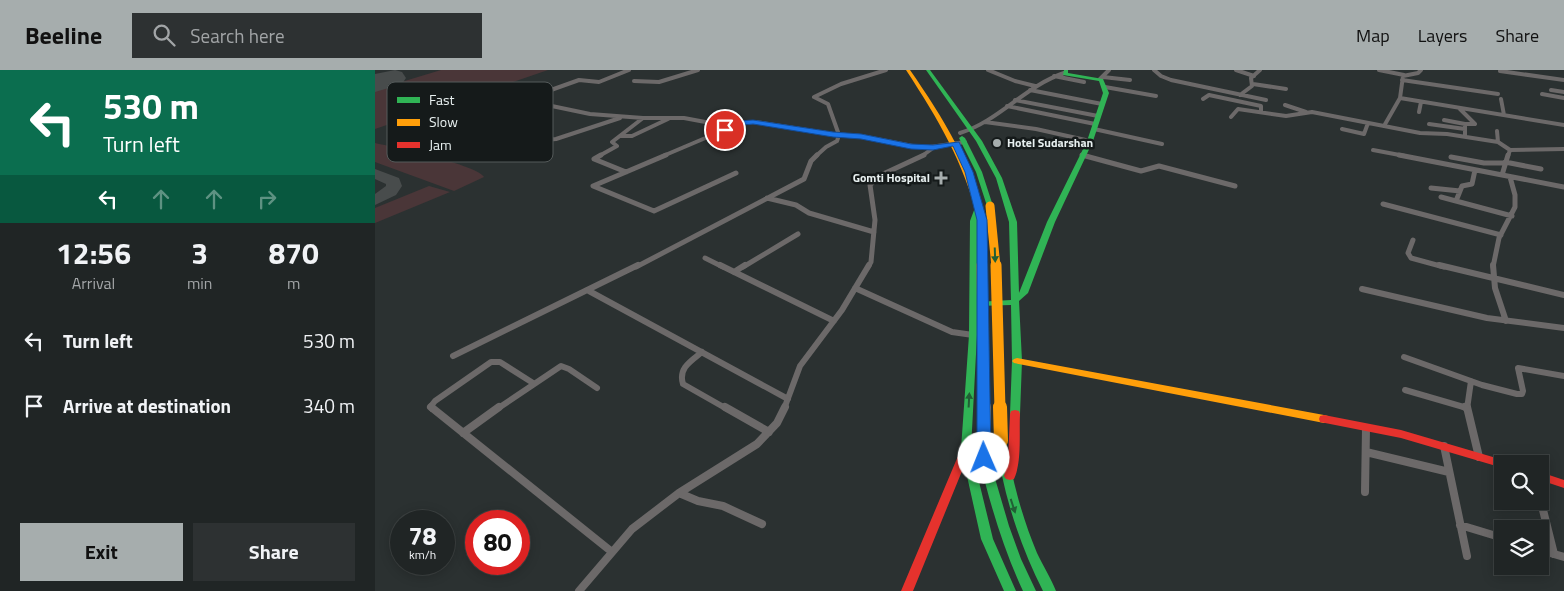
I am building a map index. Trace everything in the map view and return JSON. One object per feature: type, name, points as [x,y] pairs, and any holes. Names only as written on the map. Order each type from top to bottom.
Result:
[{"type":"main road","points":[[908,70],[964,134]]},
{"type":"main road","points":[[915,70],[999,178],[1011,216],[1017,361],[1013,460],[1007,489]]},
{"type":"main road","points":[[928,70],[964,134],[979,172],[995,253],[1001,442],[1007,489],[1027,546],[1050,591]]},
{"type":"main road","points":[[973,304],[1014,302],[1024,293],[1051,222],[1094,128],[1106,93],[1102,81],[1061,73]]},
{"type":"main road","points":[[985,206],[982,220],[984,458],[999,522],[1007,545],[1029,591]]},
{"type":"main road","points":[[985,206],[974,221],[973,335],[966,448],[987,539],[1010,591]]},
{"type":"main road","points":[[1017,361],[1131,381],[1407,435],[1494,461]]},
{"type":"main road","points":[[907,591],[966,448]]},
{"type":"main road","points":[[1549,479],[1564,484]]},
{"type":"street","points":[[553,89],[579,80],[599,82],[629,70]]},
{"type":"street","points":[[634,81],[650,84],[679,78],[698,70]]},
{"type":"street","points":[[453,356],[589,291],[804,179],[811,161],[826,147],[837,141],[839,135],[828,104],[815,97],[841,84],[886,70]]},
{"type":"street","points":[[988,70],[1015,81],[1035,86]]},
{"type":"street","points":[[1102,81],[1109,70]]},
{"type":"street","points":[[1154,70],[1161,76],[1171,80],[1266,100]]},
{"type":"street","points":[[1237,70],[1254,76]]},
{"type":"street","points":[[1253,84],[1251,80],[1260,70]]},
{"type":"street","points":[[1379,70],[1404,75],[1418,73],[1421,70]]},
{"type":"street","points":[[1500,72],[1564,80]]},
{"type":"street","points":[[579,591],[632,530],[679,493],[747,452],[769,432],[782,415],[800,366],[834,321],[871,262],[875,220],[869,188],[873,180],[909,164],[928,154],[933,148],[964,134],[985,122],[1035,86],[1061,73],[1084,82]]},
{"type":"street","points":[[1384,126],[1401,98],[1399,97],[1404,75]]},
{"type":"street","points":[[1102,81],[1130,80]]},
{"type":"street","points":[[1403,80],[1498,94]]},
{"type":"street","points":[[1102,81],[1156,96]]},
{"type":"street","points":[[1240,95],[1253,84],[1286,89]]},
{"type":"street","points":[[1030,90],[1102,104]]},
{"type":"street","points":[[1551,90],[1564,92]]},
{"type":"street","points":[[1542,94],[1564,98]]},
{"type":"street","points":[[1203,99],[1209,95],[1262,106],[1261,112]]},
{"type":"street","points":[[1250,104],[1256,98]]},
{"type":"street","points":[[1401,98],[1564,125]]},
{"type":"street","points":[[1501,99],[1504,114]]},
{"type":"street","points":[[1015,100],[1094,128]]},
{"type":"street","points":[[1419,112],[1421,102]]},
{"type":"street","points":[[1285,105],[1307,112],[1420,133],[1499,142],[1510,150],[1564,149]]},
{"type":"street","points":[[1007,106],[1162,144]]},
{"type":"street","points":[[553,108],[621,117],[671,118],[716,124],[756,122],[933,148]]},
{"type":"street","points":[[1444,120],[1475,124],[1458,108]]},
{"type":"street","points":[[1231,116],[1238,109],[1289,116],[1307,112]]},
{"type":"street","points":[[553,139],[594,128],[621,117]]},
{"type":"street","points":[[626,172],[595,159],[617,146],[612,142],[643,118]]},
{"type":"street","points":[[621,136],[632,136],[671,118]]},
{"type":"street","points":[[985,122],[1036,129],[1094,128]]},
{"type":"street","points":[[736,173],[654,211],[593,188],[595,184],[741,123]]},
{"type":"street","points":[[1342,129],[1364,134],[1368,123]]},
{"type":"street","points":[[1429,124],[1465,129]]},
{"type":"street","points":[[1465,124],[1465,137]]},
{"type":"street","points":[[1497,132],[1499,142]]},
{"type":"street","points":[[1373,150],[1564,187]]},
{"type":"street","points":[[1502,175],[1510,150]]},
{"type":"street","points":[[1082,155],[1141,171],[1147,171],[1159,166],[1235,186]]},
{"type":"street","points":[[1451,157],[1484,163],[1505,163],[1541,169]]},
{"type":"street","points":[[1456,200],[1463,185],[1472,184],[1475,170]]},
{"type":"street","points":[[1506,321],[1494,279],[1494,263],[1501,235],[1512,216],[1517,202],[1510,177]]},
{"type":"street","points":[[1431,188],[1460,191]]},
{"type":"street","points":[[1441,196],[1512,216]]},
{"type":"street","points":[[767,198],[796,205],[809,213],[874,232]]},
{"type":"street","points":[[1383,204],[1501,235]]},
{"type":"street","points":[[734,272],[798,234]]},
{"type":"street","points":[[1413,240],[1408,253],[1411,258],[1564,295]]},
{"type":"street","points":[[705,258],[834,321]]},
{"type":"street","points":[[855,288],[952,332],[973,335]]},
{"type":"street","points":[[1361,289],[1487,318],[1564,328]]},
{"type":"street","points":[[589,291],[788,399]]},
{"type":"street","points":[[701,352],[684,366],[681,371],[683,384],[769,432]]},
{"type":"street","points":[[1403,357],[1471,381],[1517,394],[1521,394],[1523,391],[1518,368],[1564,376]]},
{"type":"street","points":[[533,383],[500,362],[491,362],[484,365],[435,401],[431,406],[432,409],[612,552]]},
{"type":"street","points":[[463,433],[533,383],[561,366],[569,369],[597,388]]},
{"type":"street","points":[[1471,381],[1467,408],[1479,457]]},
{"type":"street","points":[[1405,390],[1467,408]]},
{"type":"street","points":[[1365,492],[1366,428]]},
{"type":"street","points":[[1444,446],[1467,556]]},
{"type":"street","points":[[1366,452],[1449,472]]},
{"type":"street","points":[[679,493],[698,502],[723,506],[761,524]]},
{"type":"street","points":[[1543,510],[1554,554]]},
{"type":"street","points":[[1460,524],[1494,535]]},
{"type":"street","points":[[1549,553],[1564,557]]},
{"type":"shaded area","points":[[441,70],[548,70],[513,82],[401,82]]},
{"type":"shaded area","points":[[387,86],[387,125],[375,129],[375,90]]},
{"type":"shaded area","points":[[375,143],[387,146],[387,162],[452,162],[478,172],[484,177],[454,191],[375,162]]},
{"type":"shaded area","points":[[429,186],[450,192],[375,223],[375,208]]},
{"type":"taxiway","points":[[375,78],[377,80],[375,83]]},
{"type":"taxiway","points":[[375,174],[393,181],[394,186],[390,192],[375,200]]},
{"type":"runway","points":[[375,83],[392,78]]},
{"type":"traffic: fast","points":[[928,70],[979,141],[999,178],[1013,222],[1017,361],[1015,414]]},
{"type":"traffic: fast","points":[[978,304],[1014,302],[1024,293],[1051,222],[1090,141],[1106,93],[1101,80],[1065,74],[1066,70]]},
{"type":"traffic: fast","points":[[962,138],[979,172],[990,206]]},
{"type":"traffic: fast","points":[[979,205],[974,221],[973,335],[966,449],[987,539],[1010,591]]},
{"type":"traffic: fast","points":[[1001,441],[1012,500],[1032,555],[1050,591]]},
{"type":"traffic: fast","points":[[984,458],[1003,526],[1015,559],[1030,591]]},
{"type":"traffic: slow","points":[[908,70],[953,141],[970,179],[982,220]]},
{"type":"traffic: slow","points":[[990,206],[995,244],[1001,441]]},
{"type":"traffic: slow","points":[[982,220],[984,458]]},
{"type":"traffic: slow","points":[[1017,361],[1324,419]]},
{"type":"traffic: jam","points":[[1010,476],[1013,460],[1015,414]]},
{"type":"traffic: jam","points":[[1324,419],[1401,434],[1494,461]]},
{"type":"traffic: jam","points":[[907,591],[966,449]]},
{"type":"traffic: jam","points":[[1549,479],[1564,484]]},
{"type":"place","name":"Hotel Sudarshan","points":[[997,143]]},
{"type":"place","name":"Gomti Hospital","points":[[941,178]]},
{"type":"route","points":[[725,130],[741,123],[753,122],[833,134],[861,136],[928,148],[956,144],[969,172],[982,220],[984,458]]}]
